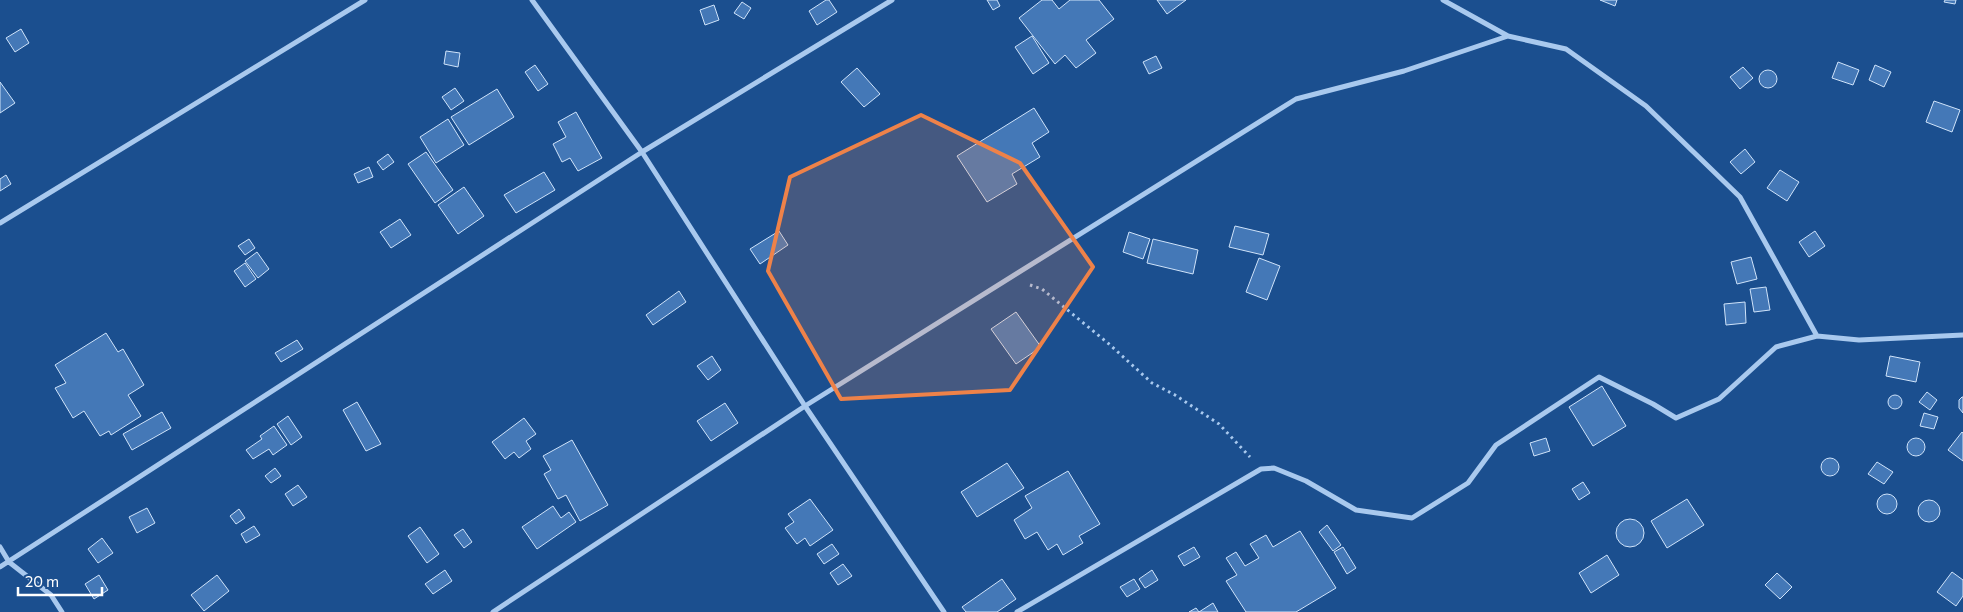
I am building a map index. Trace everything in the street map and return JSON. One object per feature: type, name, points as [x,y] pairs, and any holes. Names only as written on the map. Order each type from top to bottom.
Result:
[{"type":"street","points":[[0,223],[365,0]]},
{"type":"street","points":[[532,0],[642,152],[805,406],[944,612]]},
{"type":"street","points":[[0,567],[642,152],[892,0]]},
{"type":"street","points":[[1443,0],[1508,36],[1566,49],[1646,106],[1740,197],[1817,336]]},
{"type":"street","points":[[493,612],[805,406],[1296,99],[1404,71],[1508,36]]},
{"type":"street","points":[[1017,612],[1261,469],[1274,468],[1306,481],[1356,510],[1412,518],[1468,483],[1496,445],[1599,378],[1653,404],[1676,418],[1719,399],[1776,347],[1817,336],[1858,340],[1963,335]]},
{"type":"street","points":[[0,547],[9,562],[51,595],[62,612]]},
{"type":"path","points":[[1012,277],[1042,289],[1109,344],[1152,383],[1175,395],[1219,424],[1261,469]]},
{"type":"highlighted area","points":[[921,115],[1020,163],[1093,267],[1010,390],[841,399],[768,271],[790,177]]},
{"type":"building","points":[[829,0],[837,12],[817,25],[809,11]]},
{"type":"building","points":[[987,0],[997,0],[1000,6],[993,10]]},
{"type":"building","points":[[1042,0],[1052,0],[1059,9],[1070,0],[1099,0],[1114,19],[1086,40],[1096,53],[1076,68],[1065,55],[1055,64],[1019,18]]},
{"type":"building","points":[[1157,0],[1186,0],[1167,14]]},
{"type":"building","points":[[1600,0],[1617,0],[1615,6]]},
{"type":"building","points":[[1945,0],[1956,0],[1955,4],[1944,2]]},
{"type":"building","points":[[742,2],[751,8],[744,19],[734,13]]},
{"type":"building","points":[[714,5],[719,20],[705,25],[700,10]]},
{"type":"building","points":[[21,29],[29,43],[15,52],[6,38]]},
{"type":"building","points":[[1032,36],[1049,63],[1033,74],[1015,47]]},
{"type":"building","points":[[446,51],[460,53],[458,67],[444,64]]},
{"type":"building","points":[[1156,56],[1162,68],[1149,74],[1143,62]]},
{"type":"building","points":[[1838,62],[1859,70],[1853,85],[1832,78]]},
{"type":"building","points":[[535,65],[548,84],[538,91],[525,72]]},
{"type":"building","points":[[1875,65],[1891,72],[1884,87],[1869,80]]},
{"type":"building","points":[[1743,67],[1753,78],[1740,89],[1730,77]]},
{"type":"building","points":[[857,68],[880,94],[864,107],[841,82]]},
{"type":"building","points":[[1768,70],[1774,73],[1777,79],[1774,85],[1768,88],[1762,85],[1759,79],[1762,73]]},
{"type":"building","points":[[0,82],[15,103],[0,113]]},
{"type":"building","points":[[455,88],[464,101],[451,110],[442,97]]},
{"type":"building","points":[[497,89],[514,117],[469,145],[451,117]]},
{"type":"building","points":[[1934,101],[1960,110],[1952,132],[1926,122]]},
{"type":"building","points":[[1034,108],[1049,132],[1032,143],[1040,157],[1012,174],[1017,184],[987,202],[957,156]]},
{"type":"building","points":[[576,112],[602,158],[578,171],[570,158],[562,162],[553,144],[566,137],[558,122]]},
{"type":"building","points":[[448,119],[464,145],[436,163],[420,137]]},
{"type":"building","points":[[1745,149],[1755,162],[1741,174],[1730,162]]},
{"type":"building","points":[[426,152],[453,190],[435,203],[408,164]]},
{"type":"building","points":[[388,154],[394,162],[383,170],[377,162]]},
{"type":"building","points":[[369,167],[373,177],[358,183],[354,174]]},
{"type":"building","points":[[1780,170],[1799,182],[1787,201],[1767,188]]},
{"type":"building","points":[[544,172],[555,190],[516,213],[504,195]]},
{"type":"building","points":[[6,175],[11,184],[0,191],[0,179]]},
{"type":"building","points":[[464,187],[484,216],[458,234],[438,205]]},
{"type":"building","points":[[400,219],[411,235],[391,248],[380,232]]},
{"type":"building","points":[[1235,226],[1269,234],[1263,255],[1229,247]]},
{"type":"building","points":[[779,231],[788,245],[760,264],[750,249]]},
{"type":"building","points":[[1815,231],[1825,246],[1809,257],[1799,242]]},
{"type":"building","points":[[1129,232],[1150,239],[1143,259],[1123,252]]},
{"type":"building","points":[[249,239],[255,248],[245,255],[238,246]]},
{"type":"building","points":[[1153,239],[1198,250],[1193,274],[1147,263]]},
{"type":"building","points":[[257,252],[269,269],[258,278],[245,261]]},
{"type":"building","points":[[1751,257],[1757,279],[1737,284],[1731,262]]},
{"type":"building","points":[[1259,258],[1280,266],[1267,300],[1246,292]]},
{"type":"building","points":[[245,263],[256,279],[245,287],[234,271]]},
{"type":"building","points":[[1766,287],[1770,310],[1754,312],[1750,289]]},
{"type":"building","points":[[679,291],[686,302],[653,325],[646,315]]},
{"type":"building","points":[[1745,302],[1746,323],[1726,325],[1724,304]]},
{"type":"building","points":[[1016,312],[1041,347],[1016,364],[991,329]]},
{"type":"building","points":[[106,333],[118,352],[123,349],[144,385],[128,395],[141,416],[111,435],[109,431],[100,436],[84,411],[73,418],[55,388],[66,383],[55,365]]},
{"type":"building","points":[[297,340],[303,349],[281,362],[275,353]]},
{"type":"building","points":[[712,356],[721,370],[708,380],[697,366]]},
{"type":"building","points":[[1890,356],[1920,362],[1916,382],[1886,376]]},
{"type":"building","points":[[1602,386],[1626,426],[1593,446],[1569,407]]},
{"type":"building","points":[[1927,392],[1937,400],[1930,410],[1919,402]]},
{"type":"building","points":[[1892,395],[1898,395],[1902,402],[1898,409],[1892,409],[1888,405],[1888,399]]},
{"type":"building","points":[[1962,397],[1963,413],[1959,408],[1959,400]]},
{"type":"building","points":[[357,402],[381,444],[366,451],[343,410]]},
{"type":"building","points":[[725,403],[738,423],[711,441],[697,421]]},
{"type":"building","points":[[162,412],[171,428],[132,450],[123,434]]},
{"type":"building","points":[[1924,413],[1938,417],[1934,429],[1920,426]]},
{"type":"building","points":[[288,416],[302,437],[291,445],[277,424]]},
{"type":"building","points":[[524,418],[536,434],[526,441],[531,449],[519,458],[514,452],[505,459],[492,442]]},
{"type":"building","points":[[274,426],[287,445],[273,455],[269,449],[253,459],[246,450],[262,439],[260,436]]},
{"type":"building","points":[[1963,433],[1963,461],[1948,450]]},
{"type":"building","points":[[1546,438],[1550,451],[1534,456],[1530,443]]},
{"type":"building","points":[[1912,438],[1920,438],[1925,443],[1923,454],[1912,456],[1907,451],[1907,443]]},
{"type":"building","points":[[572,440],[608,505],[580,521],[566,495],[558,499],[544,474],[551,470],[543,456]]},
{"type":"building","points":[[1830,458],[1836,461],[1839,467],[1836,473],[1830,476],[1824,473],[1821,467],[1824,461]]},
{"type":"building","points":[[1877,462],[1893,472],[1884,484],[1868,474]]},
{"type":"building","points":[[1007,463],[1024,488],[977,517],[961,492]]},
{"type":"building","points":[[275,468],[281,476],[271,483],[265,476]]},
{"type":"building","points":[[1068,471],[1100,524],[1079,536],[1083,543],[1063,555],[1057,544],[1048,550],[1037,532],[1025,539],[1014,520],[1032,508],[1025,496]]},
{"type":"building","points":[[1583,482],[1590,493],[1579,500],[1572,489]]},
{"type":"building","points":[[298,485],[307,497],[293,506],[285,494]]},
{"type":"building","points":[[1887,494],[1894,497],[1897,504],[1894,511],[1887,514],[1880,511],[1877,504],[1880,497]]},
{"type":"building","points":[[810,499],[833,530],[810,546],[805,538],[797,544],[785,528],[794,522],[788,514]]},
{"type":"building","points":[[1687,499],[1704,525],[1667,548],[1651,521]]},
{"type":"building","points":[[1929,500],[1937,503],[1940,511],[1937,519],[1929,522],[1921,519],[1918,511],[1921,503]]},
{"type":"building","points":[[553,506],[561,518],[569,512],[576,522],[537,549],[522,527]]},
{"type":"building","points":[[147,508],[155,523],[137,533],[129,517]]},
{"type":"building","points":[[239,509],[245,518],[236,524],[230,516]]},
{"type":"building","points":[[1630,519],[1640,523],[1644,533],[1640,543],[1630,547],[1620,543],[1616,533],[1620,523]]},
{"type":"building","points":[[1327,525],[1341,545],[1333,551],[1319,532]]},
{"type":"building","points":[[254,526],[260,535],[246,543],[241,534]]},
{"type":"building","points":[[420,527],[439,554],[427,563],[408,536]]},
{"type":"building","points":[[463,529],[472,542],[464,548],[454,535]]},
{"type":"building","points":[[1300,531],[1336,588],[1296,612],[1246,612],[1226,581],[1237,575],[1226,558],[1236,552],[1245,566],[1259,558],[1250,544],[1266,535],[1273,547]]},
{"type":"building","points":[[102,538],[113,553],[98,563],[88,549]]},
{"type":"building","points":[[832,544],[839,554],[824,564],[817,554]]},
{"type":"building","points":[[1194,547],[1200,557],[1184,566],[1178,556]]},
{"type":"building","points":[[1343,547],[1356,568],[1347,574],[1334,552]]},
{"type":"building","points":[[1607,555],[1619,575],[1591,593],[1579,573]]},
{"type":"building","points":[[843,564],[852,576],[838,585],[830,573]]},
{"type":"building","points":[[445,570],[452,581],[433,594],[425,584]]},
{"type":"building","points":[[1152,570],[1158,580],[1145,588],[1139,579]]},
{"type":"building","points":[[1952,572],[1963,580],[1963,596],[1956,606],[1937,592]]},
{"type":"building","points":[[1777,573],[1792,587],[1780,599],[1765,585]]},
{"type":"building","points":[[99,575],[108,590],[94,599],[85,584]]},
{"type":"building","points":[[217,575],[229,591],[204,611],[191,595]]},
{"type":"building","points":[[1002,579],[1016,599],[997,612],[966,612],[962,607]]},
{"type":"building","points":[[1134,579],[1140,589],[1127,597],[1120,587]]},
{"type":"building","points":[[1213,603],[1218,612],[1199,612]]},
{"type":"building","points":[[1196,608],[1199,612],[1189,612]]}]
